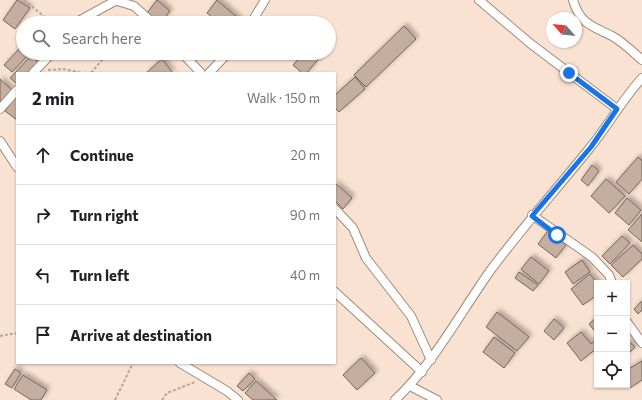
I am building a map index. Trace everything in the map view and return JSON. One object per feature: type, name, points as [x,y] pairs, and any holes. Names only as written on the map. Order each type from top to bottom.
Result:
[{"type":"street","points":[[255,16],[265,0]]},
{"type":"street","points":[[480,0],[531,44],[617,109]]},
{"type":"street","points":[[573,0],[576,10],[583,21],[593,28],[613,37],[642,60]]},
{"type":"street","points":[[87,16],[114,1],[134,6],[145,16]]},
{"type":"street","points":[[34,72],[45,60]]},
{"type":"street","points":[[189,60],[200,72]]},
{"type":"street","points":[[210,72],[221,60]]},
{"type":"street","points":[[395,400],[422,372],[491,271],[532,216],[591,147],[617,109],[642,78]]},
{"type":"street","points":[[0,109],[16,91]]},
{"type":"street","points":[[0,141],[16,165]]},
{"type":"street","points":[[336,210],[353,228],[366,258],[411,316],[431,360]]},
{"type":"street","points":[[532,216],[592,257],[609,275],[611,280]]},
{"type":"street","points":[[336,293],[422,372]]},
{"type":"street","points":[[630,326],[642,343]]},
{"type":"street","points":[[182,364],[227,391],[238,400]]},
{"type":"street","points":[[410,386],[437,400]]},
{"type":"path","points":[[24,0],[43,16]]},
{"type":"path","points":[[92,72],[102,60]]},
{"type":"path","points":[[34,72],[63,69],[77,72]]},
{"type":"path","points":[[0,336],[16,333]]},
{"type":"path","points":[[115,400],[133,364]]},
{"type":"path","points":[[162,400],[168,393],[204,378]]},
{"type":"building","points":[[17,0],[30,8],[24,16],[16,16],[15,29],[3,20]]},
{"type":"building","points":[[157,0],[170,11],[166,16],[151,16],[147,13]]},
{"type":"building","points":[[217,0],[236,16],[211,16],[207,13]]},
{"type":"building","points":[[404,26],[416,39],[366,87],[354,75]]},
{"type":"building","points":[[16,52],[16,60],[23,60],[12,72],[4,65]]},
{"type":"building","points":[[27,60],[36,60],[39,63],[30,72],[16,72],[16,83],[10,78]]},
{"type":"building","points":[[163,60],[172,72],[147,72]]},
{"type":"building","points":[[298,60],[318,60],[308,72],[301,72],[293,65]]},
{"type":"building","points":[[355,77],[365,89],[339,112],[336,109],[336,94]]},
{"type":"building","points":[[0,79],[12,90],[0,103]]},
{"type":"building","points":[[16,96],[16,119],[5,111]]},
{"type":"building","points":[[638,157],[642,161],[642,179],[629,194],[616,182]]},
{"type":"building","points":[[592,165],[599,171],[588,186],[581,180]]},
{"type":"building","points":[[606,179],[625,196],[609,213],[591,196]]},
{"type":"building","points":[[336,184],[352,198],[343,209],[336,202]]},
{"type":"building","points":[[627,198],[641,210],[629,225],[615,213]]},
{"type":"building","points":[[642,214],[642,242],[628,230]]},
{"type":"building","points":[[548,231],[566,245],[556,258],[538,244]]},
{"type":"building","points":[[622,236],[630,243],[610,264],[602,256]]},
{"type":"building","points":[[633,245],[642,254],[642,259],[623,277],[611,265]]},
{"type":"building","points":[[531,257],[549,271],[539,284],[521,269]]},
{"type":"building","points":[[582,260],[590,272],[573,284],[565,272]]},
{"type":"building","points":[[519,272],[538,285],[533,291],[515,278]]},
{"type":"building","points":[[590,274],[595,280],[594,297],[583,305],[571,289]]},
{"type":"building","points":[[642,301],[642,310],[638,314],[634,309]]},
{"type":"building","points":[[497,312],[529,337],[517,351],[486,327]]},
{"type":"building","points":[[554,319],[564,328],[554,340],[544,331]]},
{"type":"building","points":[[594,320],[594,330],[589,324]]},
{"type":"building","points":[[581,332],[591,344],[594,342],[594,350],[581,361],[567,343]]},
{"type":"building","points":[[494,337],[515,353],[504,368],[483,352]]},
{"type":"building","points":[[630,343],[635,347],[630,352]]},
{"type":"building","points":[[361,358],[375,373],[357,390],[343,375]]},
{"type":"building","points":[[642,361],[642,380],[630,388],[630,368]]},
{"type":"building","points":[[15,369],[21,373],[12,388],[5,384]]},
{"type":"building","points":[[249,373],[255,379],[243,391],[237,386]]},
{"type":"building","points":[[23,375],[47,390],[41,400],[31,400],[14,389]]},
{"type":"building","points":[[256,381],[277,400],[253,400],[245,393]]},
{"type":"route","points":[[557,235],[532,216],[591,147],[617,109],[569,73]]}]
